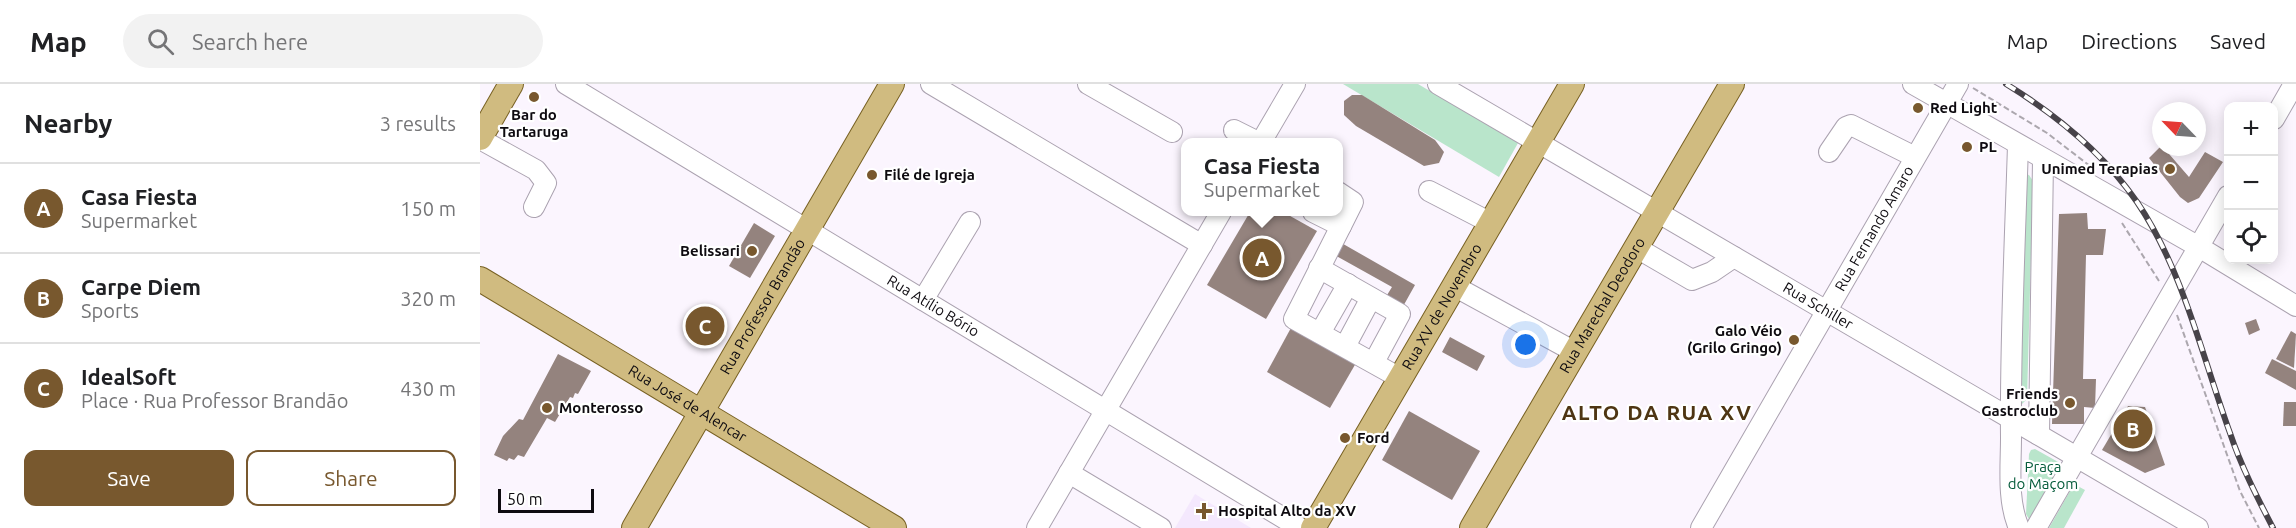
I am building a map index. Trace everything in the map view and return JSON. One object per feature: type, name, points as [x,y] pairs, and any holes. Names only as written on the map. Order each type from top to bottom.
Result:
[{"type":"main road","points":[[480,139],[512,84]]},
{"type":"main road","name":"Rua Professor Brandão","points":[[634,528],[892,84]]},
{"type":"main road","name":"Rua XV de Novembro","points":[[1313,528],[1572,84]]},
{"type":"main road","name":"Rua Marechal Deodoro","points":[[1472,528],[1732,84]]},
{"type":"main road","name":"Rua José de Alencar","points":[[480,279],[894,528]]},
{"type":"street","name":"Rua Atílio Bório","points":[[566,84],[1300,528]]},
{"type":"street","points":[[931,84],[1202,245]]},
{"type":"street","points":[[1088,84],[1172,132]]},
{"type":"street","points":[[1262,138],[1295,84]]},
{"type":"street","name":"Rua Schiller","points":[[1438,84],[2198,528]]},
{"type":"street","points":[[1913,84],[2199,247],[2296,306]]},
{"type":"street","points":[[2278,112],[2294,84]]},
{"type":"street","name":"Rua Fernando Amaro","points":[[1701,528],[1915,157],[1947,104],[1964,85]]},
{"type":"street","points":[[1829,152],[1846,127],[1851,125],[1915,157]]},
{"type":"street","points":[[1234,130],[1251,138]]},
{"type":"street","points":[[480,139],[536,170],[541,176],[546,183],[534,207]]},
{"type":"street","points":[[2018,145],[2011,419],[2012,495],[2014,519],[2019,528]]},
{"type":"street","points":[[2039,435],[2043,160]]},
{"type":"street","points":[[1429,191],[1491,223]]},
{"type":"street","points":[[1343,195],[1353,202],[1294,319],[1349,339],[1376,359]]},
{"type":"street","points":[[2036,528],[2224,204]]},
{"type":"street","points":[[1037,528],[1219,216]]},
{"type":"street","points":[[1321,216],[1341,226]]},
{"type":"street","points":[[923,300],[970,222]]},
{"type":"street","points":[[1637,248],[1692,280],[1712,272],[1734,257]]},
{"type":"street","points":[[1319,268],[1400,314],[1376,359]]},
{"type":"street","points":[[1323,329],[1348,284]]},
{"type":"street","points":[[1454,286],[1575,352]]},
{"type":"street","points":[[1349,339],[1371,298]]},
{"type":"street","points":[[1323,329],[1402,374]]},
{"type":"street","points":[[1069,473],[1161,528]]},
{"type":"street","points":[[2006,528],[2007,508],[2012,495]]},
{"type":"path","points":[[1964,85],[2047,133],[2095,171]]},
{"type":"path","points":[[2121,222],[2162,284]]},
{"type":"path","points":[[2174,309],[2240,491],[2259,528]]},
{"type":"shaded area","name":"Hospital Alto da XV","points":[[1195,494],[1251,528],[1175,528]]},
{"type":"green space","points":[[1343,84],[1418,84],[1518,143],[1499,177]]},
{"type":"green space","points":[[2026,174],[2033,181],[2027,399],[2021,405],[2019,180]]},
{"type":"green space","name":"Praça do Maçom","points":[[2035,449],[2063,467],[2030,521],[2026,514],[2029,454]]},
{"type":"green space","points":[[2074,484],[2085,490],[2064,528],[2049,528]]},
{"type":"building","points":[[1352,95],[1362,95],[1435,140],[1444,152],[1439,163],[1424,166],[1356,126],[1344,115],[1344,101]]},
{"type":"building","name":"Unimed Terapias","points":[[2206,153],[2223,162],[2199,198],[2188,203],[2180,197],[2149,158],[2152,155],[2171,156],[2189,177],[2202,156],[2206,156]]},
{"type":"building","points":[[2087,213],[2088,229],[2106,229],[2103,255],[2086,255],[2083,379],[2096,379],[2095,408],[2084,407],[2084,424],[2052,424],[2059,214]]},
{"type":"building","points":[[1248,216],[1290,216],[1317,231],[1266,319],[1207,285]]},
{"type":"building","name":"Belissari","points":[[754,223],[775,236],[750,278],[729,266]]},
{"type":"building","points":[[1338,241],[1415,285],[1401,310],[1384,300],[1392,287],[1331,253]]},
{"type":"building","points":[[700,307],[720,316],[717,323],[719,324],[709,340],[700,337],[702,332],[691,328]]},
{"type":"building","points":[[2256,319],[2260,330],[2249,335],[2245,323]]},
{"type":"building","points":[[1292,326],[1356,363],[1330,408],[1267,372]]},
{"type":"building","points":[[2291,331],[2296,334],[2294,368],[2276,359]]},
{"type":"building","points":[[1450,337],[1485,356],[1477,371],[1442,352]]},
{"type":"building","name":"Monterosso","points":[[558,354],[591,371],[578,394],[575,393],[573,398],[570,397],[555,422],[547,418],[524,457],[518,455],[514,460],[509,458],[507,461],[494,455],[503,436],[519,419],[523,420]]},
{"type":"building","points":[[2272,359],[2296,371],[2296,390],[2265,373]]},
{"type":"building","points":[[2284,402],[2296,402],[2296,426],[2283,426]]},
{"type":"building","points":[[2128,406],[2145,407],[2165,465],[2145,473],[2102,450]]},
{"type":"building","points":[[1409,411],[1480,451],[1452,500],[1382,460]]},
{"type":"railway","points":[[2006,84],[2042,108],[2094,151],[2124,184],[2153,228],[2190,314],[2239,457],[2273,528]]},
{"type":"place","name":"Bar do Tartaruga","points":[[534,97]]},
{"type":"place","name":"Red Light","points":[[1918,108]]},
{"type":"place","name":"PL","points":[[1967,147]]},
{"type":"place","name":"Unimed Terapias","points":[[2170,169]]},
{"type":"place","name":"Filé de Igreja","points":[[872,175]]},
{"type":"place","name":"Belissari","points":[[752,251]]},
{"type":"place","name":"Casa Fiesta","points":[[1262,258]]},
{"type":"place","name":"IdealSoft","points":[[705,326]]},
{"type":"place","name":"Galo Véio (Grilo Gringo)","points":[[1794,340]]},
{"type":"place","name":"Friends Gastroclub","points":[[2070,403]]},
{"type":"place","name":"Monterosso","points":[[547,408]]},
{"type":"place","name":"Carpe Diem","points":[[2133,429]]},
{"type":"place","name":"Ford","points":[[1345,438]]},
{"type":"place","name":"Hospital Alto da XV","points":[[1204,511]]},
{"type":"district","name":"ALTO DA RUA XV","points":[[1657,413]]}]
